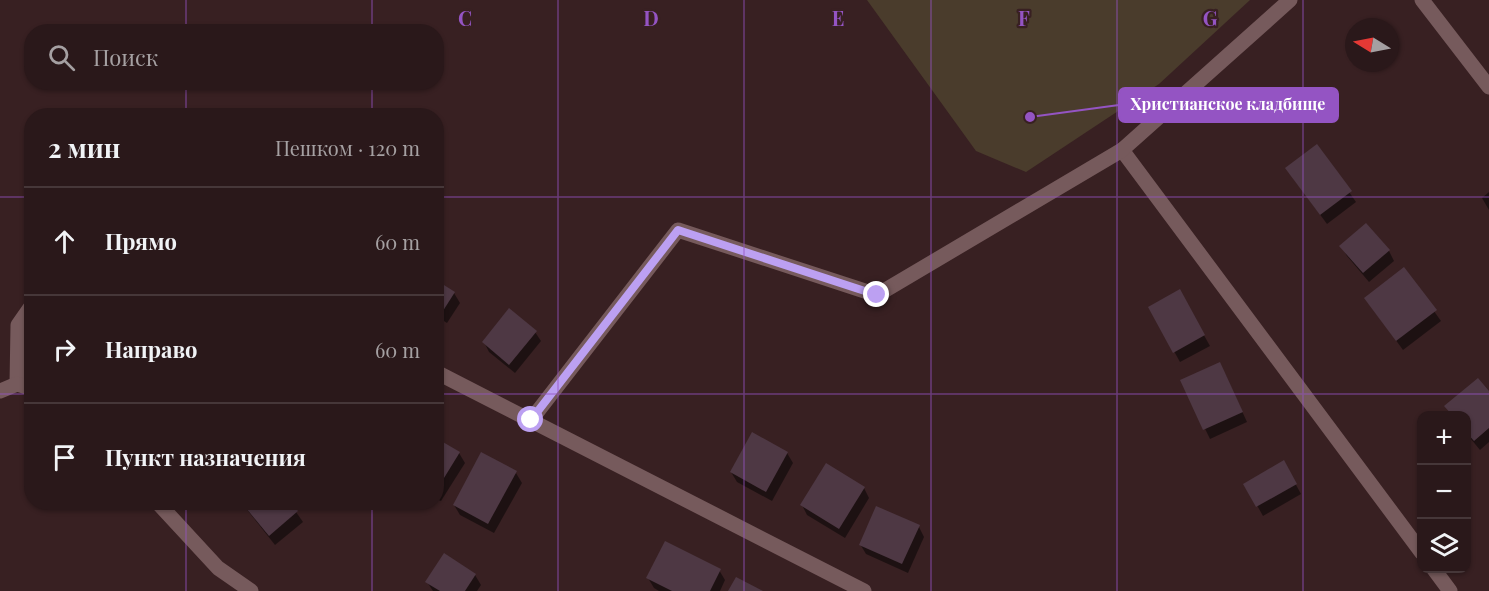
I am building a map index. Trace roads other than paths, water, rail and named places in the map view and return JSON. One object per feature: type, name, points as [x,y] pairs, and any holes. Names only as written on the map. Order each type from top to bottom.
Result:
[{"type":"street","points":[[531,420],[678,230],[877,295],[1122,150],[1290,0]]},
{"type":"street","points":[[1422,0],[1489,87]]},
{"type":"street","points":[[1122,150],[1417,546]]},
{"type":"street","points":[[0,390],[24,386],[18,325],[24,316]]},
{"type":"street","points":[[444,376],[864,591]]},
{"type":"street","points":[[164,510],[218,568],[251,591]]},
{"type":"street","points":[[1437,573],[1450,591]]},
{"type":"place","name":"Христианское кладбище","points":[[1030,117]]}]
